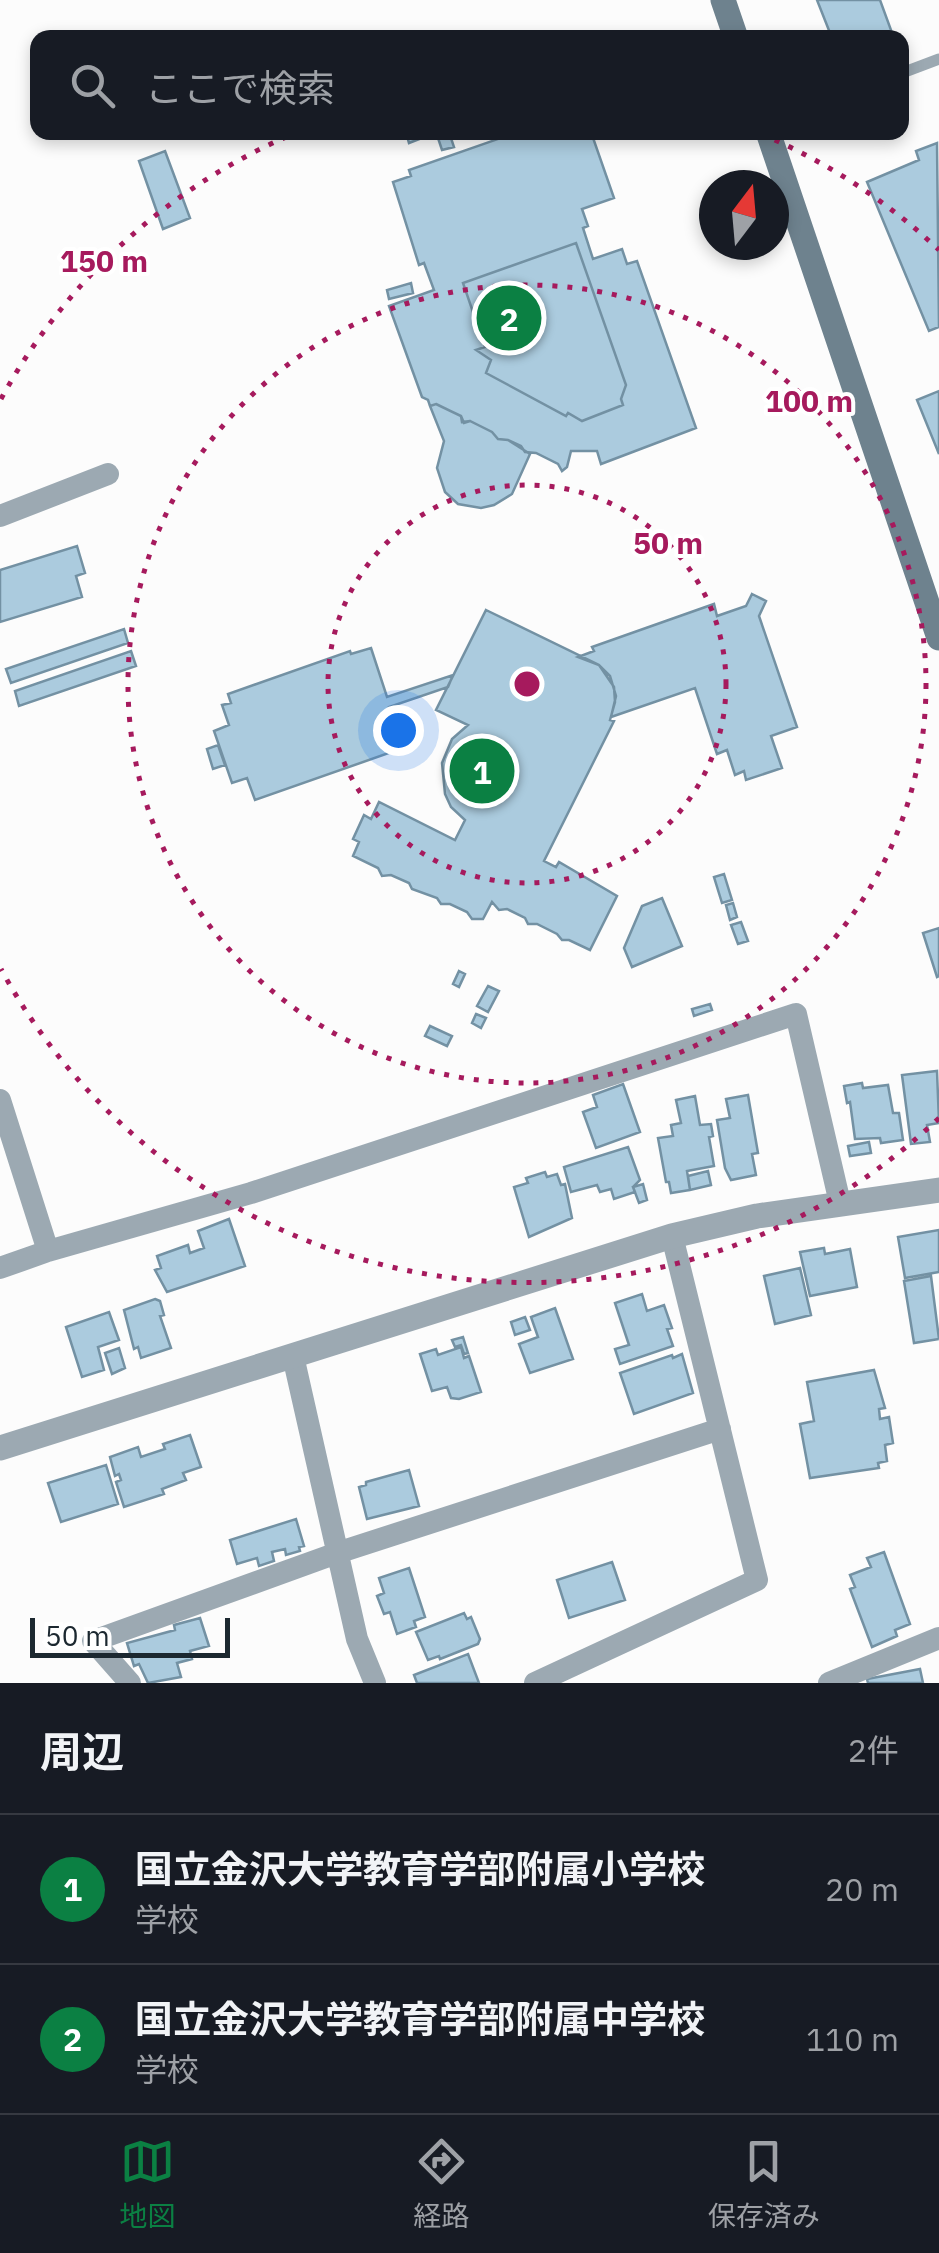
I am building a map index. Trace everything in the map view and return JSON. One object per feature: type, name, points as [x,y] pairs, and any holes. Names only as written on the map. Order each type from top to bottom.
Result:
[{"type":"main road","points":[[723,0],[733,30]]},
{"type":"main road","points":[[771,140],[939,638]]},
{"type":"street","points":[[0,516],[108,474]]},
{"type":"street","points":[[0,1268],[250,1194],[796,1014],[840,1203]]},
{"type":"street","points":[[0,1100],[48,1252]]},
{"type":"street","points":[[0,1448],[672,1236],[756,1216],[939,1190]]},
{"type":"street","points":[[535,1683],[757,1580],[672,1236]]},
{"type":"street","points":[[293,1356],[357,1638],[375,1683]]},
{"type":"street","points":[[130,1683],[93,1641],[337,1553],[720,1429]]},
{"type":"street","points":[[829,1683],[939,1638]]},
{"type":"lane","points":[[909,70],[939,59]]},
{"type":"building","points":[[817,0],[880,0],[891,30],[829,30]]},
{"type":"building","points":[[439,140],[452,140],[454,147],[442,150]]},
{"type":"building","points":[[495,140],[594,140],[614,198],[582,209],[588,226],[583,228],[593,259],[622,249],[627,264],[637,261],[696,428],[601,464],[597,451],[571,451],[562,471],[558,464],[536,453],[498,439],[470,421],[464,423],[461,416],[436,404],[430,406],[422,397],[389,306],[434,290],[424,263],[419,265],[393,182],[411,176],[409,170]]},
{"type":"building","points":[[937,143],[939,327],[929,331],[867,182],[919,160],[916,151]]},
{"type":"building","points":[[165,151],[190,218],[163,229],[139,161]]},
{"type":"building","points":[[576,243],[626,385],[623,405],[582,421],[486,373],[491,360],[476,350],[485,347],[463,283]]},
{"type":"building","points":[[411,283],[413,293],[389,299],[387,290]]},
{"type":"building","points":[[939,391],[939,454],[917,400]]},
{"type":"building","points":[[436,404],[461,416],[462,422],[470,421],[530,454],[512,494],[481,508],[458,504],[445,492],[437,468],[444,441],[430,406]]},
{"type":"building","points":[[77,546],[85,573],[76,576],[82,597],[0,622],[0,570]]},
{"type":"building","points":[[752,594],[766,601],[759,616],[797,727],[771,736],[782,768],[746,780],[744,771],[735,775],[727,750],[717,754],[695,688],[611,717],[616,696],[610,676],[599,665],[578,657],[594,651],[592,647],[714,604],[717,616],[746,606]]},
{"type":"building","points":[[486,610],[599,665],[614,687],[610,720],[614,721],[544,861],[556,867],[559,862],[617,896],[590,950],[562,940],[537,924],[528,924],[525,918],[507,909],[499,910],[492,902],[483,919],[472,919],[467,912],[412,889],[409,883],[391,875],[382,876],[378,868],[353,856],[359,842],[353,839],[364,815],[371,819],[379,802],[455,840],[465,820],[451,807],[445,794],[442,763],[452,739],[468,725],[436,710]]},
{"type":"building","points":[[124,629],[128,643],[11,683],[6,669]]},
{"type":"building","points":[[371,648],[387,697],[453,675],[448,687],[389,707],[403,748],[255,800],[247,778],[232,783],[214,731],[229,725],[222,705],[231,703],[228,694],[350,651],[351,654]]},
{"type":"building","points":[[131,651],[136,666],[19,706],[15,691]]},
{"type":"building","points":[[218,745],[225,765],[213,769],[207,749]]},
{"type":"building","points":[[724,874],[732,900],[722,903],[714,877]]},
{"type":"building","points":[[662,898],[682,946],[632,967],[624,948],[642,906]]},
{"type":"building","points":[[733,903],[737,917],[730,920],[726,905]]},
{"type":"building","points":[[741,922],[748,941],[738,944],[731,925]]},
{"type":"building","points":[[939,928],[939,976],[937,977],[923,933]]},
{"type":"building","points":[[459,971],[465,974],[459,987],[453,984]]},
{"type":"building","points":[[488,986],[499,991],[488,1012],[477,1006]]},
{"type":"building","points":[[710,1004],[712,1010],[694,1016],[692,1009]]},
{"type":"building","points":[[476,1014],[486,1018],[481,1028],[472,1023]]},
{"type":"building","points":[[430,1026],[452,1036],[447,1046],[425,1036]]},
{"type":"building","points":[[937,1071],[939,1123],[927,1125],[930,1142],[911,1144],[902,1075]]},
{"type":"building","points":[[862,1083],[863,1088],[888,1085],[893,1113],[899,1113],[903,1140],[881,1143],[880,1138],[855,1139],[844,1086]]},
{"type":"building","points":[[623,1084],[640,1132],[596,1148],[583,1112],[597,1107],[593,1095]]},
{"type":"building","points":[[748,1095],[758,1153],[752,1154],[756,1175],[731,1180],[725,1168],[717,1120],[730,1118],[726,1099]]},
{"type":"building","points":[[695,1096],[700,1125],[711,1124],[714,1166],[687,1171],[690,1190],[671,1193],[658,1138],[673,1136],[671,1125],[681,1123],[676,1100]]},
{"type":"building","points":[[869,1142],[871,1153],[850,1156],[848,1146]]},
{"type":"building","points":[[628,1147],[640,1180],[633,1187],[635,1192],[614,1199],[611,1189],[600,1192],[597,1185],[571,1192],[564,1167]]},
{"type":"building","points":[[708,1171],[711,1185],[690,1190],[688,1176]]},
{"type":"building","points":[[545,1172],[547,1177],[557,1174],[561,1185],[565,1184],[572,1218],[529,1237],[514,1187]]},
{"type":"building","points":[[643,1184],[647,1200],[639,1203],[633,1187]]},
{"type":"building","points":[[229,1219],[245,1266],[167,1292],[155,1270],[161,1268],[157,1256],[188,1245],[190,1253],[204,1248],[198,1231]]},
{"type":"building","points":[[939,1230],[939,1272],[905,1278],[898,1237]]},
{"type":"building","points":[[824,1248],[825,1254],[850,1249],[857,1287],[810,1296],[800,1252]]},
{"type":"building","points":[[800,1268],[811,1315],[775,1324],[764,1276]]},
{"type":"building","points":[[931,1276],[939,1339],[914,1343],[904,1281]]},
{"type":"building","points":[[642,1294],[647,1311],[664,1305],[673,1346],[620,1364],[615,1349],[629,1345],[615,1303]]},
{"type":"building","points":[[155,1299],[160,1301],[164,1315],[160,1316],[171,1348],[141,1358],[138,1347],[134,1349],[124,1310]]},
{"type":"building","points":[[555,1308],[573,1359],[530,1373],[519,1344],[538,1337],[531,1317]]},
{"type":"building","points":[[109,1312],[119,1340],[98,1347],[104,1370],[82,1377],[66,1327]]},
{"type":"building","points":[[525,1317],[530,1330],[515,1335],[511,1322]]},
{"type":"building","points":[[463,1337],[468,1353],[464,1354],[461,1345],[455,1347],[452,1340]]},
{"type":"building","points":[[461,1347],[464,1358],[469,1356],[481,1392],[459,1399],[451,1398],[447,1387],[432,1391],[420,1354],[436,1349],[438,1355]]},
{"type":"building","points":[[119,1348],[125,1368],[112,1374],[105,1353]]},
{"type":"building","points":[[682,1354],[693,1393],[634,1414],[620,1373]]},
{"type":"building","points":[[874,1370],[885,1408],[879,1409],[880,1419],[889,1417],[893,1443],[885,1445],[887,1461],[878,1463],[879,1468],[810,1478],[800,1424],[814,1421],[807,1382]]},
{"type":"building","points":[[190,1435],[201,1467],[183,1473],[186,1480],[162,1489],[164,1494],[124,1507],[116,1482],[121,1480],[119,1474],[115,1476],[110,1457],[138,1447],[141,1457]]},
{"type":"building","points":[[106,1465],[118,1504],[61,1522],[48,1483]]},
{"type":"building","points":[[409,1470],[419,1506],[367,1519],[359,1487]]},
{"type":"building","points":[[296,1519],[304,1546],[299,1547],[300,1551],[286,1555],[285,1549],[272,1552],[274,1561],[259,1566],[257,1558],[237,1564],[230,1540]]},
{"type":"building","points":[[884,1552],[910,1624],[895,1630],[897,1636],[872,1647],[850,1589],[855,1587],[850,1575],[871,1567],[867,1558]]},
{"type":"building","points":[[612,1562],[625,1600],[569,1618],[557,1580]]},
{"type":"building","points":[[409,1568],[425,1617],[414,1621],[416,1627],[397,1634],[390,1612],[384,1614],[377,1596],[384,1593],[379,1578]]},
{"type":"building","points":[[464,1613],[467,1619],[471,1617],[480,1639],[478,1644],[428,1660],[416,1632]]},
{"type":"building","points":[[200,1618],[209,1646],[190,1651],[192,1659],[177,1663],[181,1677],[148,1683],[139,1664],[134,1666],[127,1643],[175,1630],[174,1625]]},
{"type":"building","points":[[468,1654],[479,1683],[417,1683],[414,1675]]},
{"type":"building","points":[[920,1669],[923,1683],[868,1683],[867,1679]]},
{"type":"building","points":[[920,1669],[923,1683],[868,1683],[867,1679]]},
{"type":"place","name":"国立金沢大学教育学部附属中学校","points":[[509,318]]},
{"type":"place","name":"国立金沢大学教育学部附属小学校","points":[[482,771]]}]
